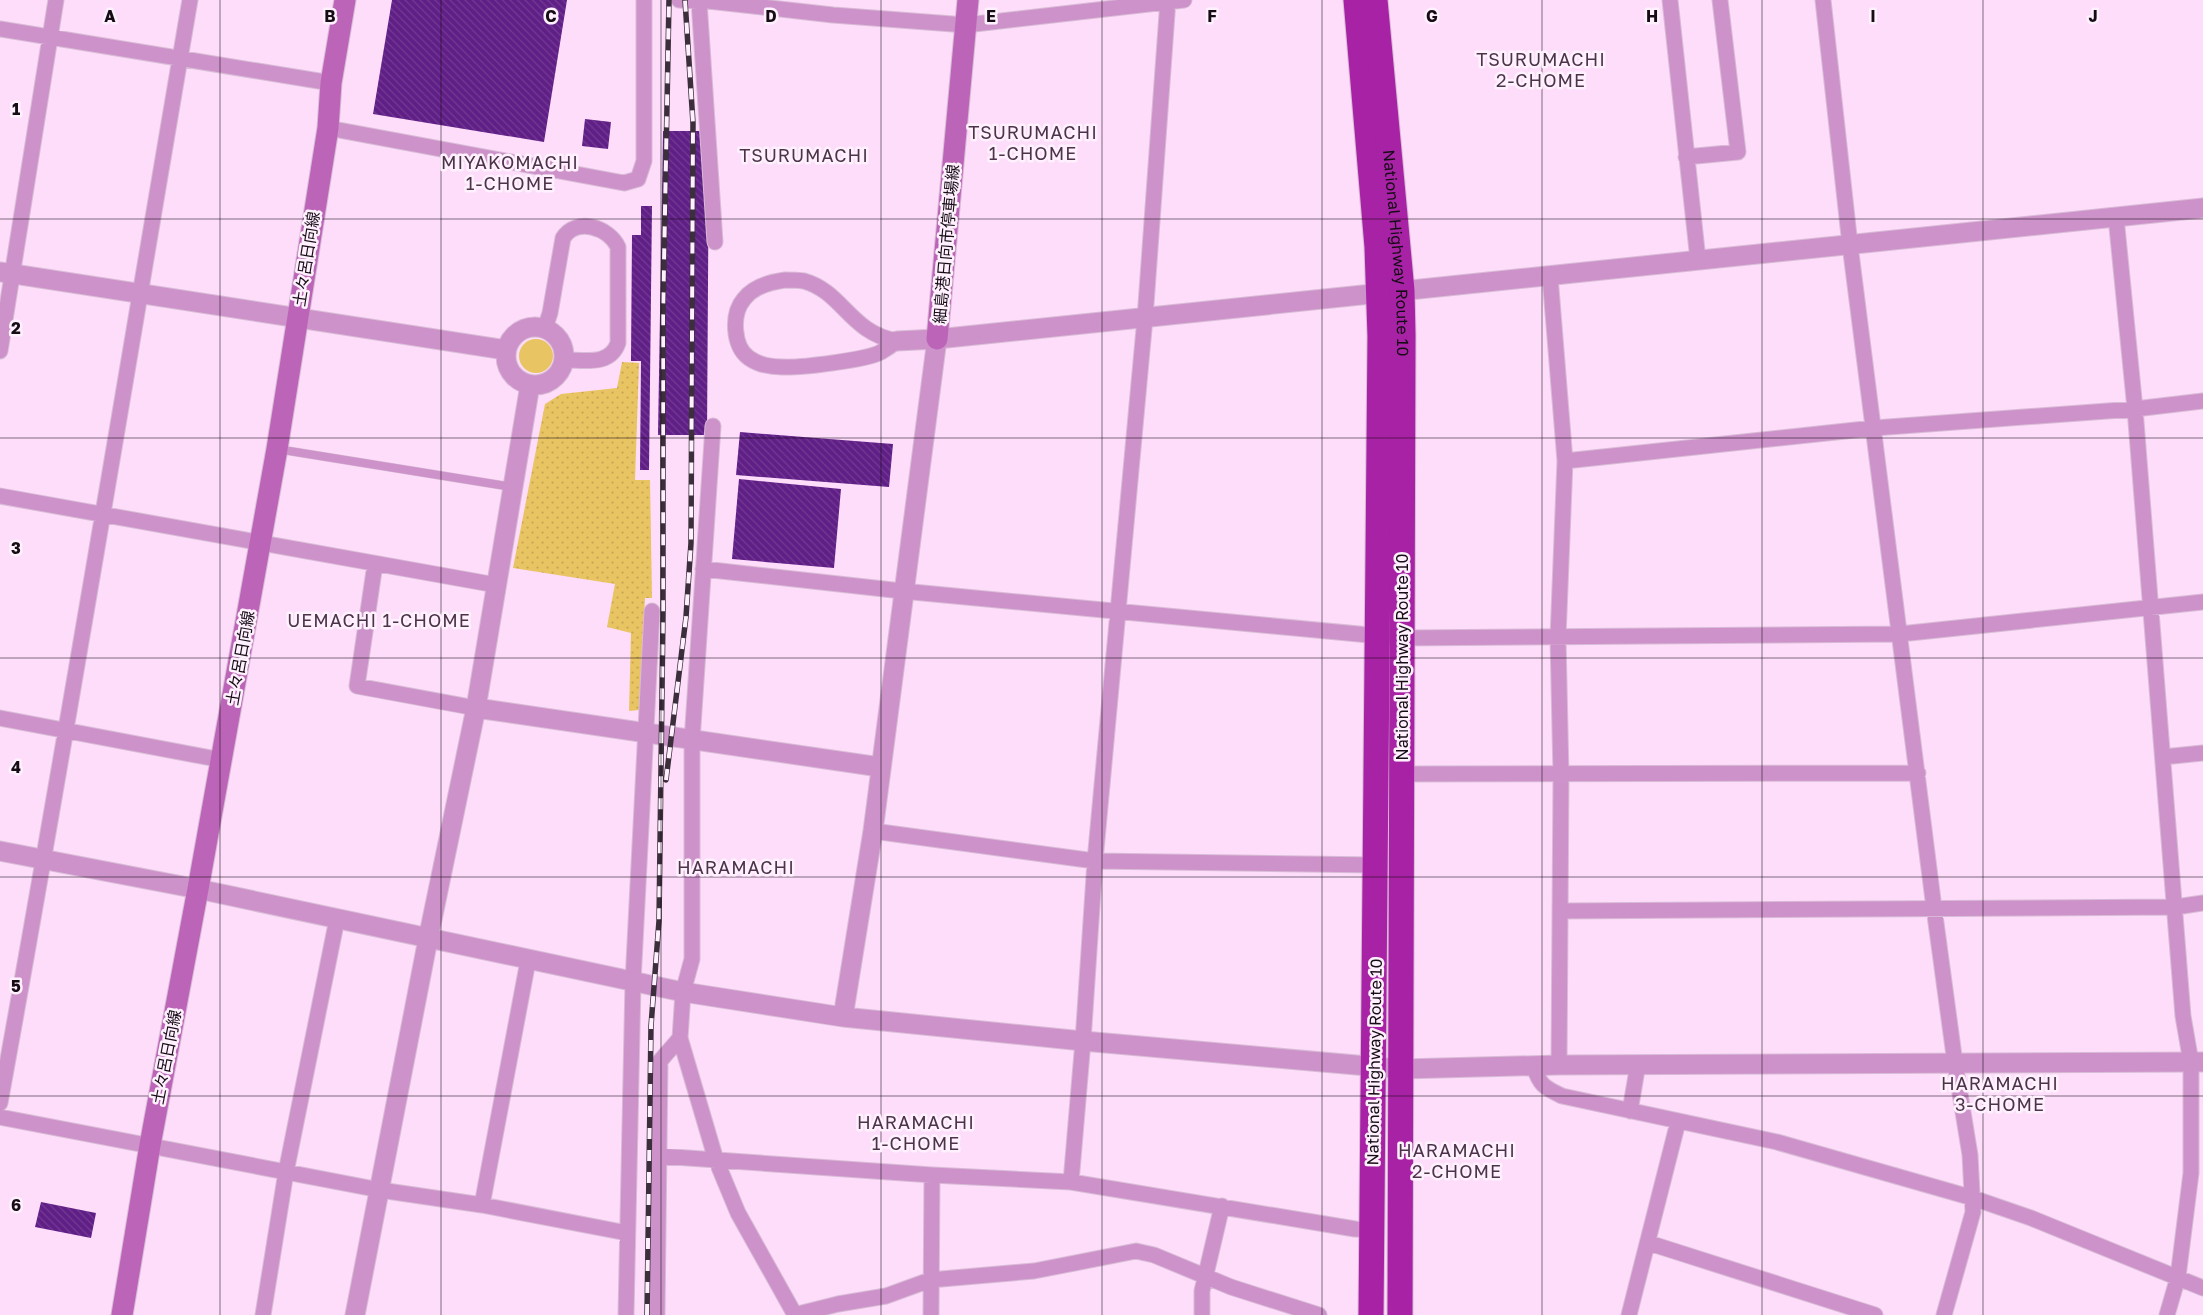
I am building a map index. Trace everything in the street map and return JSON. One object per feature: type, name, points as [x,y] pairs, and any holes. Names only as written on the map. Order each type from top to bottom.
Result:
[{"type":"highway","name":"National Highway Route 10","points":[[1356,0],[1391,292],[1376,637],[1376,865],[1371,1315]]},
{"type":"highway","name":"National Highway Route 10","points":[[1375,0],[1391,292],[1401,638],[1402,1069],[1400,1315]]},
{"type":"main road","name":"土々呂日向線","points":[[122,1315],[150,1145],[222,760],[277,449],[296,318],[328,128],[331,84],[345,0]]},
{"type":"main road","name":"細島港日向市停車場線","points":[[937,339],[968,0]]},
{"type":"street","points":[[0,351],[7,273],[56,0]]},
{"type":"street","points":[[0,1103],[44,859],[64,730],[190,0]]},
{"type":"street","points":[[328,128],[624,183],[638,179],[644,160],[644,0]]},
{"type":"street","points":[[679,0],[834,7],[966,25],[1184,0]]},
{"type":"street","points":[[1670,0],[1698,260]]},
{"type":"street","points":[[1686,157],[1738,152],[1720,0]]},
{"type":"street","points":[[1823,0],[1850,245],[1934,908],[1955,1063],[1970,1155],[1973,1212],[1944,1315]]},
{"type":"street","points":[[699,1],[716,242]]},
{"type":"street","points":[[1071,1182],[1095,861],[1145,318],[1168,1]]},
{"type":"street","points":[[0,29],[331,84]]},
{"type":"street","points":[[897,341],[880,353],[862,358],[783,368],[763,365],[748,358],[740,348],[736,336],[737,313],[744,299],[768,282],[785,280],[804,281],[832,297],[863,329],[880,338],[897,341],[937,339],[2203,208]]},
{"type":"street","points":[[2116,217],[2151,608],[2184,1016],[2197,1062],[2197,1173],[2178,1276],[2167,1315]]},
{"type":"street","points":[[545,328],[550,313],[563,238],[568,230],[575,227],[606,231],[614,237],[618,247],[618,343],[615,352],[606,359],[565,360]]},
{"type":"street","points":[[7,273],[506,350]]},
{"type":"street","points":[[1550,276],[1565,461],[1558,638],[1561,775],[1559,1065]]},
{"type":"street","points":[[537,326],[545,328],[561,340],[565,360],[562,369],[549,383],[530,385],[513,376],[508,369],[506,350],[514,335],[520,330],[537,326]]},
{"type":"street","points":[[843,1018],[873,831],[902,591],[937,339]]},
{"type":"street","points":[[355,1315],[428,939],[476,708],[530,385]]},
{"type":"street","points":[[1565,461],[1874,428],[2134,409],[2203,401]]},
{"type":"street","points":[[713,426],[692,741],[692,959],[683,992],[680,1038],[716,1160],[738,1213],[794,1315],[838,1304],[886,1296],[930,1280],[1034,1271],[1136,1251],[1154,1255],[1231,1287],[1319,1315]]},
{"type":"street","points":[[0,496],[496,585]]},
{"type":"street","points":[[375,564],[357,686],[476,708],[880,767]]},
{"type":"street","points":[[703,569],[902,591],[1401,638],[1900,634],[2203,602]]},
{"type":"street","points":[[626,1315],[633,982],[652,612]]},
{"type":"street","points":[[0,718],[222,760]]},
{"type":"street","points":[[2162,757],[2203,753]]},
{"type":"street","points":[[1402,774],[1918,773]]},
{"type":"street","points":[[873,831],[1095,861],[1376,865]]},
{"type":"street","points":[[0,851],[198,889],[528,961],[683,992],[843,1018],[1402,1069],[1638,1064],[2197,1062]]},
{"type":"street","points":[[1560,911],[2176,906],[2203,903]]},
{"type":"street","points":[[263,1315],[286,1172],[337,919]]},
{"type":"street","points":[[482,1205],[528,961]]},
{"type":"street","points":[[657,1315],[660,1061],[680,1038]]},
{"type":"street","points":[[1630,1112],[1638,1064]]},
{"type":"street","points":[[1533,1065],[1539,1081],[1562,1096],[1777,1142],[1973,1198],[2031,1218],[2178,1276],[2203,1288]]},
{"type":"street","points":[[0,1117],[380,1190],[482,1205],[627,1233]]},
{"type":"street","points":[[1629,1315],[1649,1243],[1678,1122]]},
{"type":"street","points":[[659,1156],[932,1175],[1071,1182],[1355,1229],[1372,1230]]},
{"type":"street","points":[[931,1315],[932,1175]]},
{"type":"street","points":[[1202,1315],[1206,1276],[1222,1206]]},
{"type":"street","points":[[1649,1243],[1875,1315]]},
{"type":"lane","points":[[277,449],[512,487]]},
{"type":"shaded area","points":[[536,339],[543,340],[548,344],[552,349],[552,363],[548,368],[543,372],[536,373],[529,372],[524,368],[520,363],[519,356],[520,349],[524,344],[529,340]]},
{"type":"shaded area","points":[[622,362],[639,363],[635,480],[650,480],[652,598],[645,598],[639,710],[629,711],[631,633],[607,627],[615,584],[513,568],[545,404],[561,394],[617,388]]},
{"type":"building","points":[[392,0],[567,0],[544,142],[373,114]]},
{"type":"building","points":[[585,119],[611,122],[608,149],[582,146]]},
{"type":"building","points":[[663,131],[709,131],[707,435],[658,435]]},
{"type":"building","points":[[641,206],[652,206],[649,470],[640,470],[641,361],[631,361],[632,235],[641,235]]},
{"type":"building","points":[[740,432],[893,444],[889,487],[736,475]]},
{"type":"building","points":[[739,479],[841,489],[834,568],[732,559]]},
{"type":"building","points":[[41,1202],[96,1213],[91,1238],[35,1227]]},
{"type":"railway","points":[[647,1315],[651,1026],[659,921],[663,615],[663,317],[669,0]]},
{"type":"railway","points":[[666,780],[686,617],[691,543],[693,123],[685,0]]},
{"type":"district","name":"TSURUMACHI 2-CHOME","points":[[1541,70]]},
{"type":"district","name":"TSURUMACHI 1-CHOME","points":[[1033,143]]},
{"type":"district","name":"TSURUMACHI","points":[[804,156]]},
{"type":"district","name":"MIYAKOMACHI 1-CHOME","points":[[510,173]]},
{"type":"district","name":"UEMACHI 1-CHOME","points":[[379,621]]},
{"type":"district","name":"HARAMACHI","points":[[736,868]]},
{"type":"district","name":"HARAMACHI 3-CHOME","points":[[2000,1094]]},
{"type":"district","name":"HARAMACHI 1-CHOME","points":[[916,1133]]},
{"type":"district","name":"HARAMACHI 2-CHOME","points":[[1457,1161]]}]
